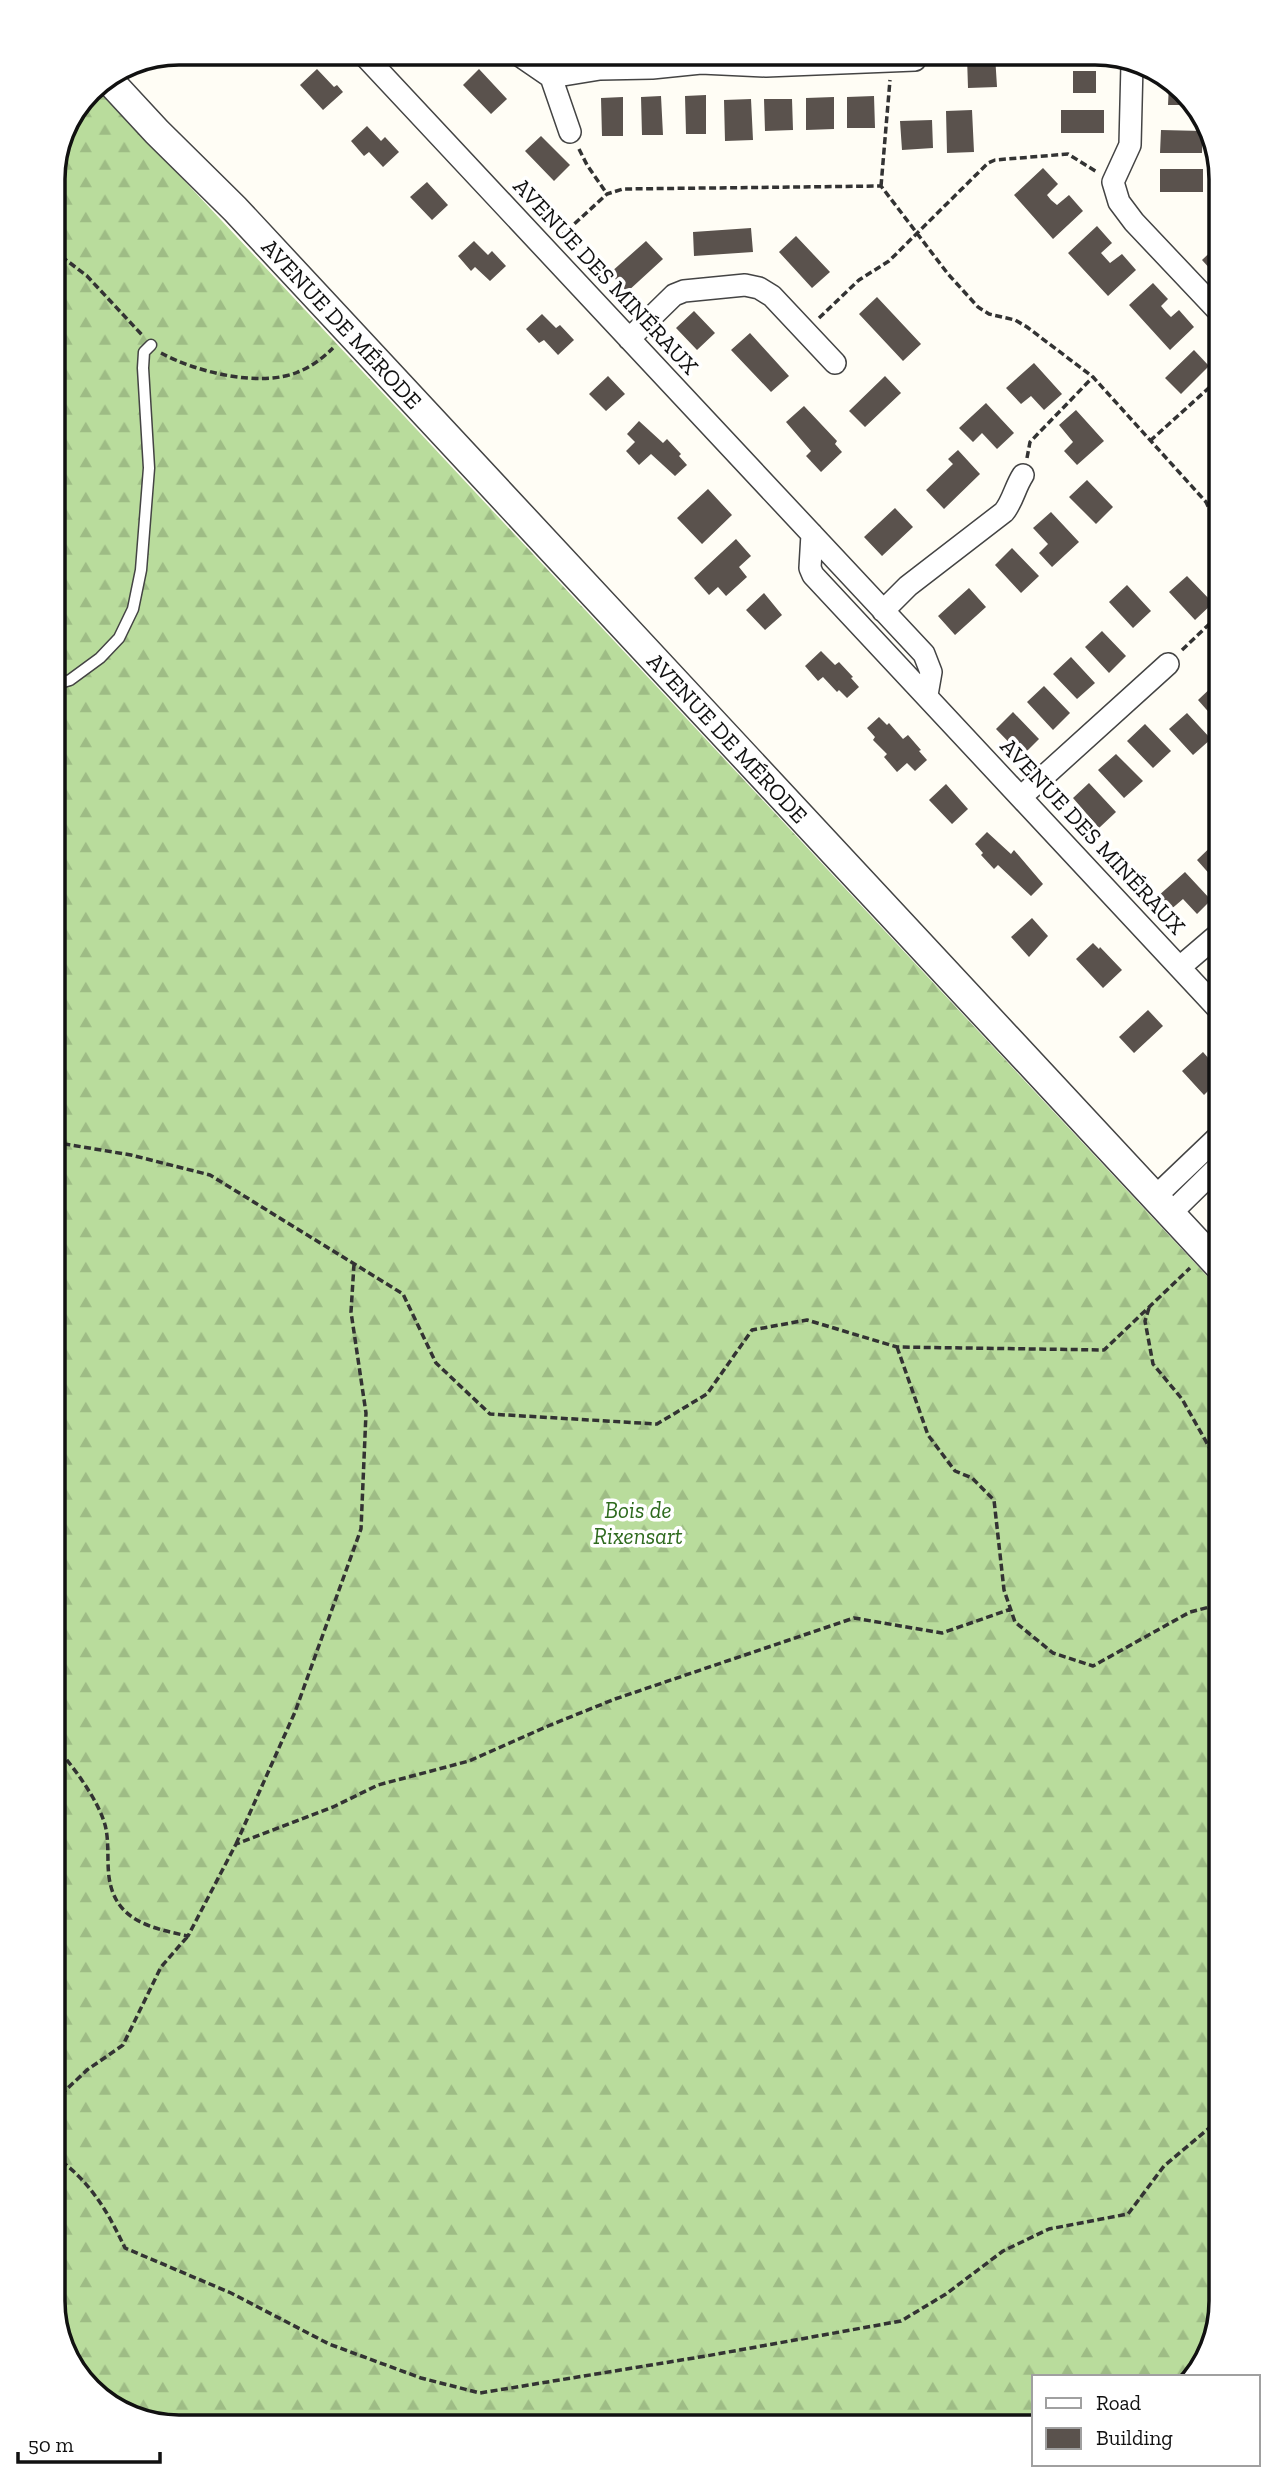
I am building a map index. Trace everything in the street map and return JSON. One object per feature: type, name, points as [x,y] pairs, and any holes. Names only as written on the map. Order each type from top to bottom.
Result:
[{"type":"street","name":"AVENUE DES MINÉRAUX","points":[[374,65],[924,654],[931,672],[927,695]]},
{"type":"street","points":[[534,65],[551,77],[570,132]]},
{"type":"street","points":[[551,77],[600,69],[652,68],[667,65]]},
{"type":"street","points":[[758,65],[791,65]]},
{"type":"street","points":[[1132,71],[1130,145],[1116,192],[1134,222],[1209,300]]},
{"type":"street","name":"AVENUE DE MÉRODE","points":[[128,77],[177,130],[235,209]]},
{"type":"street","name":"AVENUE DE MÉRODE","points":[[114,86],[235,209],[1209,1255]]},
{"type":"street","points":[[629,339],[674,295],[684,290],[745,285],[759,288],[772,296],[835,363]]},
{"type":"street","points":[[883,611],[908,586],[1004,512],[1023,475]]},
{"type":"street","name":"AVENUE DES MINÉRAUX","points":[[812,534],[810,568],[813,575],[1209,998]]},
{"type":"street","points":[[1021,797],[1168,664]]},
{"type":"street","points":[[1180,967],[1209,943]]},
{"type":"street","points":[[1163,1205],[1209,1150]]},
{"type":"street","points":[[1163,1205],[1209,1173]]},
{"type":"lane","points":[[65,681],[100,659],[120,638],[133,609],[141,570],[149,468],[144,352],[151,345]]},
{"type":"path","points":[[892,65],[881,186],[948,274],[978,307],[989,314],[1015,320],[1027,327],[1093,377],[1209,508]]},
{"type":"path","points":[[570,132],[587,165],[607,194]]},
{"type":"path","points":[[804,330],[832,308],[859,280],[889,261],[980,170],[995,160],[1068,154],[1116,192]]},
{"type":"path","points":[[546,251],[607,194],[623,189],[881,186]]},
{"type":"path","points":[[65,259],[87,276],[151,345],[178,362],[205,371],[270,378],[296,373],[320,360],[351,333]]},
{"type":"path","points":[[1023,475],[1030,442],[1093,377]]},
{"type":"path","points":[[1149,441],[1209,388]]},
{"type":"path","points":[[1168,664],[1209,625]]},
{"type":"path","points":[[65,1144],[131,1155],[210,1175],[403,1294],[436,1363],[490,1414],[657,1424],[707,1394],[752,1330],[796,1322],[807,1321],[897,1348],[1104,1350],[1150,1306],[1209,1264]]},
{"type":"path","points":[[65,2090],[87,2070],[123,2045],[161,1967],[188,1936],[236,1844],[295,1712],[361,1529],[366,1413],[351,1312],[354,1264]]},
{"type":"path","points":[[1150,1306],[1145,1321],[1153,1364],[1182,1399],[1209,1446]]},
{"type":"path","points":[[897,1348],[928,1435],[956,1471],[972,1478],[994,1500],[1004,1590],[1015,1622],[1053,1653],[1093,1666],[1190,1612],[1209,1607]]},
{"type":"path","points":[[236,1844],[333,1807],[378,1785],[469,1762],[615,1699],[854,1618],[942,1633],[1011,1609]]},
{"type":"path","points":[[65,1762],[97,1806],[106,1829],[111,1892],[118,1903],[132,1919],[156,1929],[188,1936]]},
{"type":"path","points":[[65,2164],[108,2211],[125,2248],[231,2292],[329,2344],[421,2378],[480,2393],[706,2357],[901,2321],[946,2294],[1003,2251],[1049,2229],[1128,2214],[1164,2166],[1209,2129]]},
{"type":"green space","name":"Bois de Rixensart","points":[[103,94],[1209,1278],[1209,2301],[1205,2330],[1197,2351],[1182,2375],[1032,2375],[1032,2415],[172,2415],[142,2409],[116,2396],[93,2376],[73,2345],[65,2301],[65,172],[77,129],[88,110]]},
{"type":"building","points":[[967,65],[996,65],[997,87],[968,88]]},
{"type":"building","points":[[317,69],[334,87],[337,85],[343,92],[323,110],[300,85]]},
{"type":"building","points":[[479,69],[507,99],[491,114],[463,85]]},
{"type":"building","points":[[1073,71],[1096,71],[1096,93],[1073,93]]},
{"type":"building","points":[[1169,92],[1182,105],[1168,105]]},
{"type":"building","points":[[706,95],[706,134],[686,134],[685,96]]},
{"type":"building","points":[[661,96],[663,135],[642,135],[641,97]]},
{"type":"building","points":[[874,96],[875,128],[847,128],[847,97]]},
{"type":"building","points":[[623,97],[623,136],[602,136],[601,98]]},
{"type":"building","points":[[834,97],[834,129],[806,130],[806,98]]},
{"type":"building","points":[[751,99],[753,140],[725,141],[724,100]]},
{"type":"building","points":[[764,99],[792,99],[793,130],[765,131]]},
{"type":"building","points":[[972,110],[974,152],[947,153],[946,111]]},
{"type":"building","points":[[1061,110],[1104,110],[1104,133],[1061,133]]},
{"type":"building","points":[[932,120],[933,148],[902,150],[900,121]]},
{"type":"building","points":[[367,126],[381,141],[385,137],[399,152],[383,167],[369,152],[364,156],[351,141]]},
{"type":"building","points":[[1161,130],[1199,131],[1201,135],[1202,153],[1160,153]]},
{"type":"building","points":[[541,136],[570,165],[554,181],[525,151]]},
{"type":"building","points":[[1043,168],[1058,184],[1047,195],[1051,200],[1057,205],[1069,195],[1083,211],[1053,239],[1014,195]]},
{"type":"building","points":[[1160,169],[1203,169],[1203,192],[1160,192]]},
{"type":"building","points":[[427,182],[448,205],[432,220],[410,197]]},
{"type":"building","points":[[1097,226],[1112,243],[1101,253],[1110,263],[1122,254],[1136,270],[1108,296],[1068,253]]},
{"type":"building","points":[[751,228],[753,252],[694,256],[693,232]]},
{"type":"building","points":[[796,236],[830,272],[812,288],[779,252]]},
{"type":"building","points":[[474,241],[488,255],[492,251],[506,266],[490,281],[475,267],[471,271],[458,256]]},
{"type":"building","points":[[646,241],[663,259],[627,292],[610,273]]},
{"type":"building","points":[[1209,253],[1209,268],[1202,260]]},
{"type":"building","points":[[1153,283],[1168,299],[1161,306],[1166,312],[1171,317],[1179,310],[1194,327],[1170,350],[1129,305]]},
{"type":"building","points":[[877,297],[921,344],[903,361],[859,314]]},
{"type":"building","points":[[694,311],[715,333],[697,350],[676,328]]},
{"type":"building","points":[[542,314],[556,328],[560,325],[574,340],[558,355],[544,340],[539,343],[526,329]]},
{"type":"building","points":[[750,333],[789,376],[771,392],[731,350]]},
{"type":"building","points":[[1194,350],[1209,366],[1181,394],[1165,378]]},
{"type":"building","points":[[1034,363],[1062,394],[1044,410],[1031,396],[1021,404],[1006,388]]},
{"type":"building","points":[[608,376],[625,394],[606,411],[589,394]]},
{"type":"building","points":[[885,376],[901,393],[865,427],[849,411]]},
{"type":"building","points":[[986,403],[1014,433],[997,449],[982,433],[973,442],[959,428]]},
{"type":"building","points":[[804,406],[837,441],[835,444],[842,452],[821,472],[806,456],[811,451],[786,422]]},
{"type":"building","points":[[1076,410],[1104,441],[1077,465],[1064,451],[1073,442],[1059,425]]},
{"type":"building","points":[[639,421],[663,443],[667,439],[681,454],[679,456],[687,465],[675,476],[651,454],[639,465],[626,451],[635,442],[627,434]]},
{"type":"building","points":[[958,450],[980,474],[944,509],[926,490],[953,464],[948,459]]},
{"type":"building","points":[[1087,480],[1113,507],[1096,524],[1069,497]]},
{"type":"building","points":[[708,489],[732,515],[702,544],[677,518]]},
{"type":"building","points":[[895,508],[913,527],[882,556],[864,537]]},
{"type":"building","points":[[1051,512],[1079,542],[1052,567],[1039,553],[1048,544],[1033,528]]},
{"type":"building","points":[[736,539],[751,556],[739,567],[747,577],[726,596],[718,587],[709,595],[694,578]]},
{"type":"building","points":[[1012,548],[1039,576],[1021,593],[995,565]]},
{"type":"building","points":[[1187,576],[1209,599],[1209,607],[1195,620],[1169,592]]},
{"type":"building","points":[[1127,585],[1151,611],[1133,628],[1109,602]]},
{"type":"building","points":[[969,588],[986,607],[955,635],[938,616]]},
{"type":"building","points":[[764,593],[782,615],[765,630],[746,610]]},
{"type":"building","points":[[1102,631],[1126,656],[1109,673],[1085,647]]},
{"type":"building","points":[[821,651],[835,665],[839,662],[859,687],[847,698],[823,677],[818,681],[805,666]]},
{"type":"building","points":[[1071,657],[1095,683],[1077,699],[1053,674]]},
{"type":"building","points":[[1044,686],[1070,713],[1053,730],[1027,702]]},
{"type":"building","points":[[1209,690],[1209,712],[1198,700]]},
{"type":"building","points":[[1013,712],[1039,739],[1022,756],[996,729]]},
{"type":"building","points":[[1187,713],[1209,737],[1209,741],[1193,755],[1169,729]]},
{"type":"building","points":[[879,717],[887,725],[889,723],[903,739],[908,735],[921,750],[919,751],[927,760],[915,771],[907,763],[897,772],[884,757],[887,754],[873,740],[875,737],[867,728]]},
{"type":"building","points":[[1145,724],[1171,751],[1153,768],[1127,741]]},
{"type":"building","points":[[1116,754],[1143,781],[1124,798],[1098,770]]},
{"type":"building","points":[[1089,783],[1116,812],[1099,828],[1073,798]]},
{"type":"building","points":[[946,784],[968,809],[952,824],[929,800]]},
{"type":"building","points":[[987,832],[1011,854],[1014,850],[1043,884],[1031,896],[998,865],[994,869],[981,855],[983,853],[975,844]]},
{"type":"building","points":[[1209,848],[1209,874],[1197,860]]},
{"type":"building","points":[[1185,872],[1209,898],[1209,902],[1197,914],[1183,899],[1169,911],[1157,897]]},
{"type":"building","points":[[1032,918],[1048,936],[1029,957],[1011,937]]},
{"type":"building","points":[[1093,943],[1122,970],[1103,988],[1076,959]]},
{"type":"building","points":[[1148,1010],[1163,1026],[1134,1053],[1119,1037]]},
{"type":"building","points":[[1203,1052],[1209,1059],[1209,1090],[1204,1095],[1182,1071]]}]
